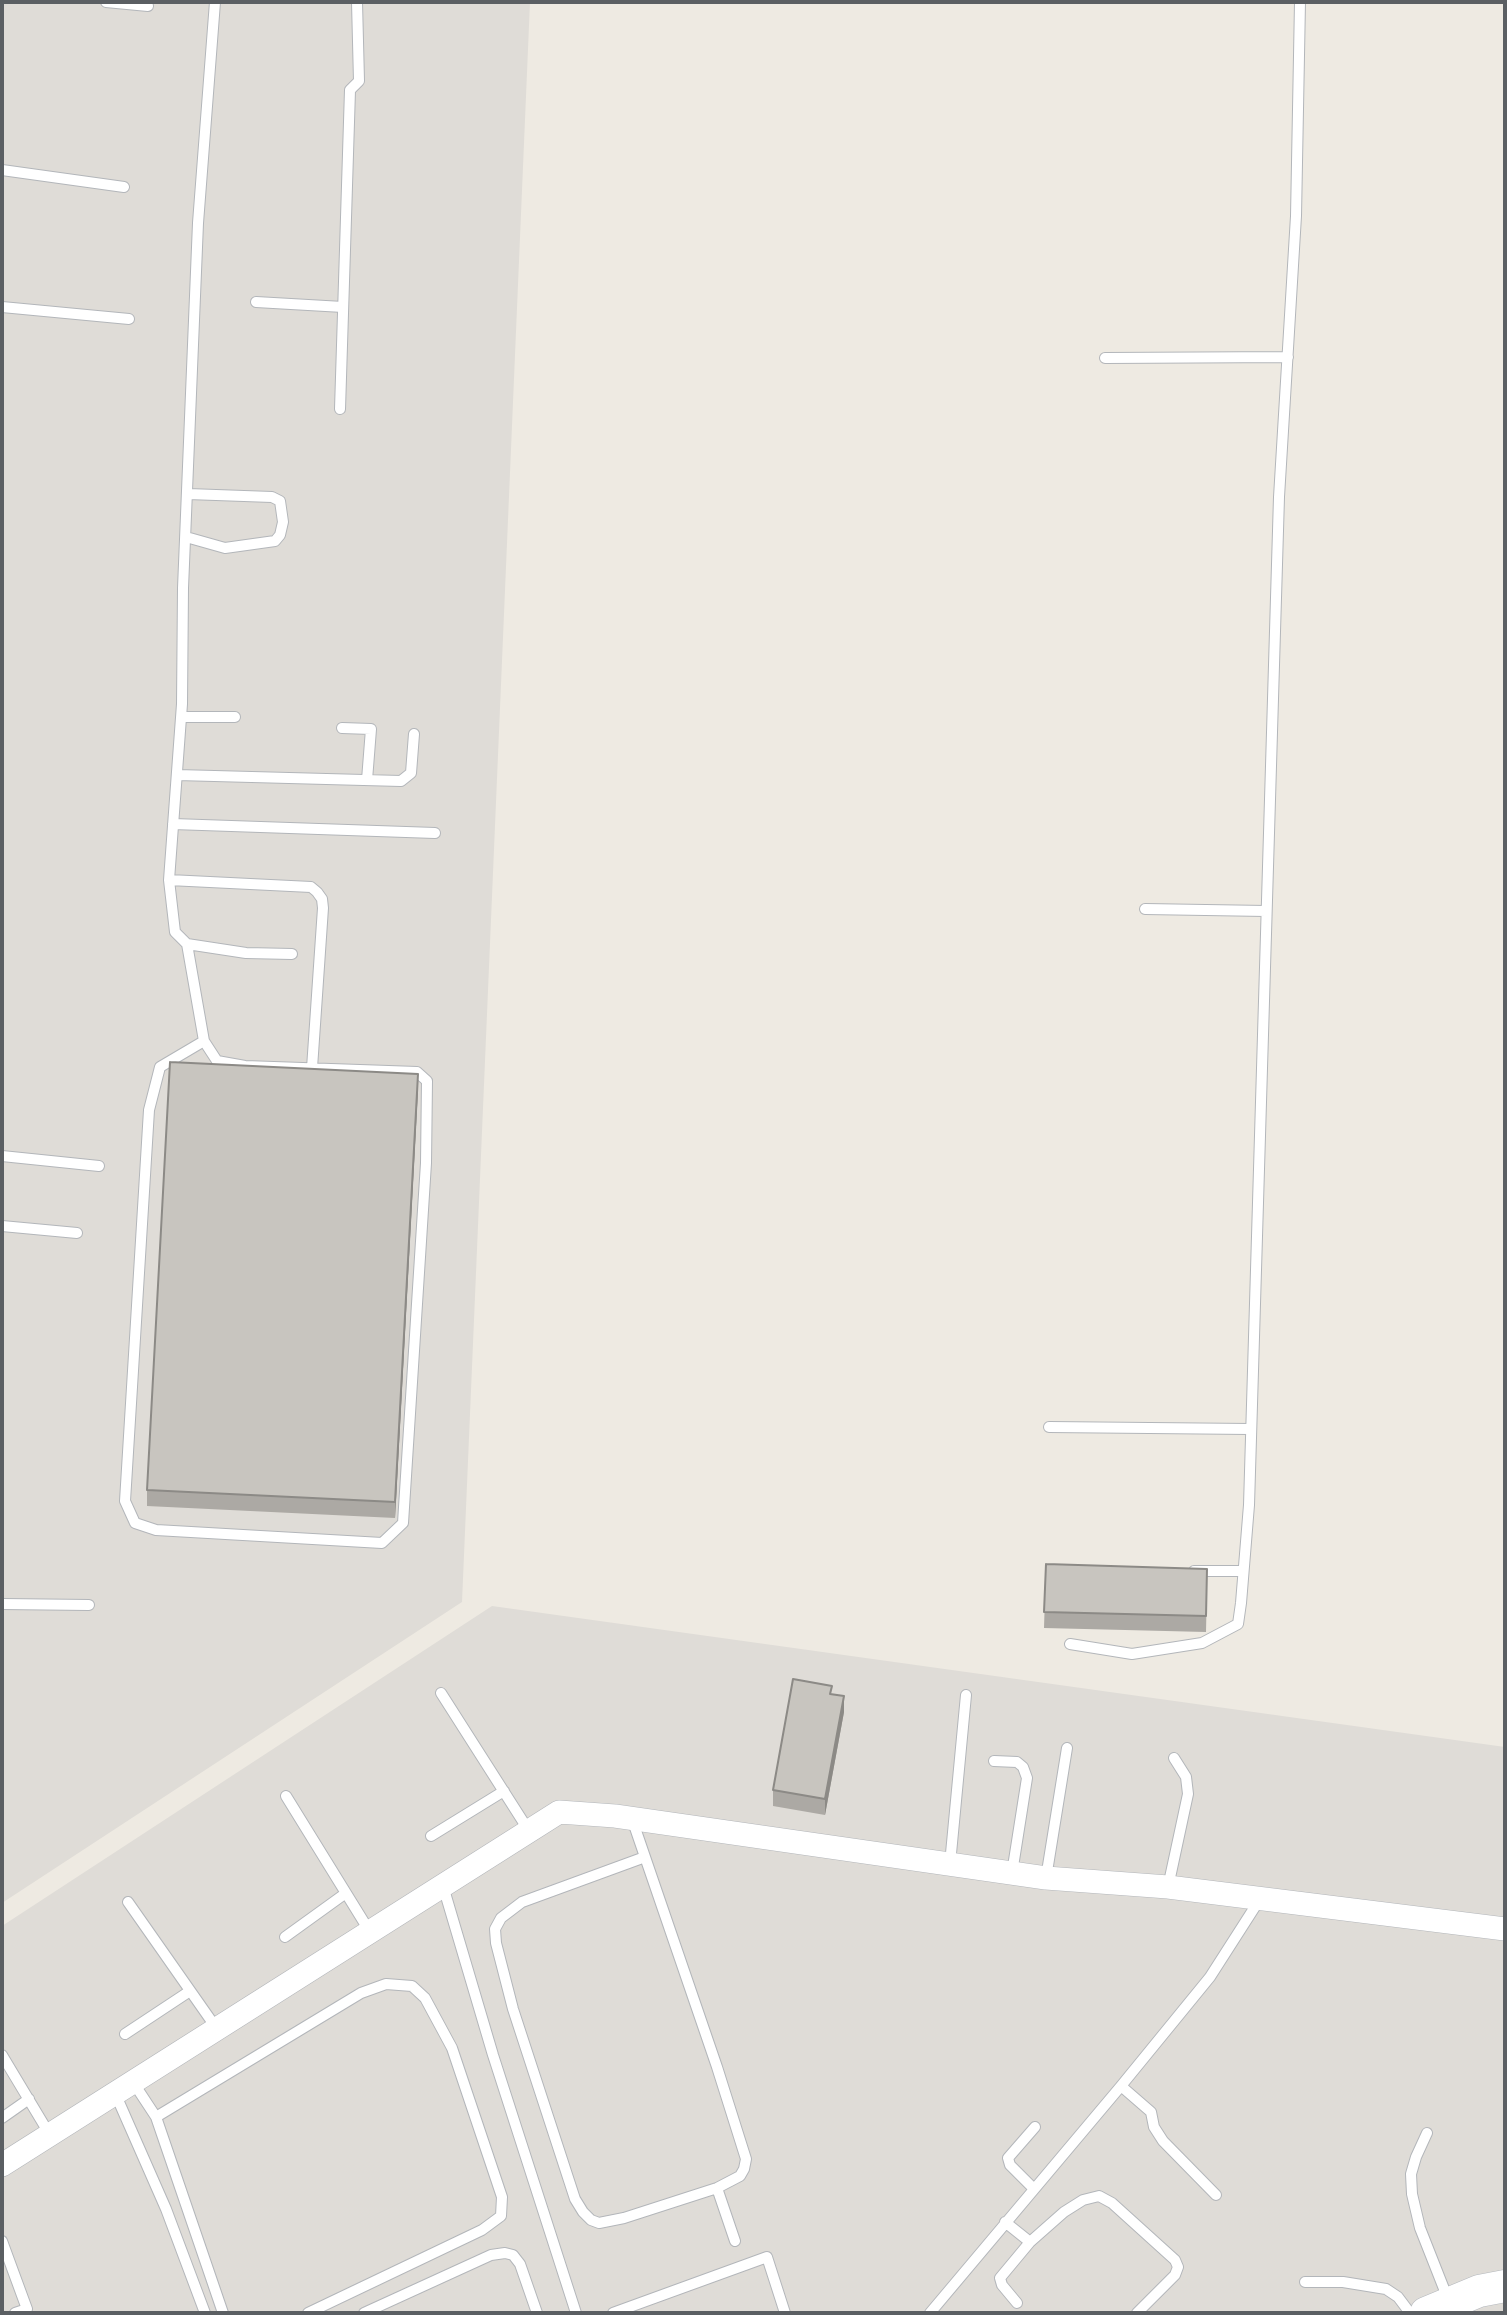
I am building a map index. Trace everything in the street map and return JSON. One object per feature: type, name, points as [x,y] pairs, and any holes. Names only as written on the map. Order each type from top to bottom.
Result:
[{"type":"street","points":[[2,2165],[559,1812],[632,1819],[1046,1878],[1168,1887],[1505,1929]]},
{"type":"street","points":[[1438,2308],[1479,2291],[1505,2286]]},
{"type":"lane","points":[[106,2],[148,6]]},
{"type":"lane","points":[[204,1041],[159,1066],[149,1110],[125,1501],[135,1523],[156,1530],[382,1543],[403,1523],[426,1163],[426,1081],[417,1072],[245,1066],[217,1061],[204,1041],[187,944],[175,932],[169,880],[182,717],[198,223],[215,2]]},
{"type":"lane","points":[[340,409],[350,90],[359,80],[357,2]]},
{"type":"lane","points":[[1070,1644],[1132,1654],[1202,1643],[1238,1624],[1248,1505],[1279,497],[1296,216],[1300,2]]},
{"type":"lane","points":[[2,170],[124,187]]},
{"type":"lane","points":[[256,302],[343,307]]},
{"type":"lane","points":[[2,307],[129,319]]},
{"type":"lane","points":[[1105,358],[1287,357]]},
{"type":"lane","points":[[186,537],[225,548],[275,541],[280,535],[283,522],[280,501],[272,497],[188,494]]},
{"type":"lane","points":[[182,717],[235,717]]},
{"type":"lane","points":[[342,728],[371,729],[367,780]]},
{"type":"lane","points":[[177,775],[401,781],[411,773],[414,734]]},
{"type":"lane","points":[[173,824],[435,834]]},
{"type":"lane","points":[[169,880],[311,887],[322,898],[312,1068]]},
{"type":"lane","points":[[1145,909],[1266,911]]},
{"type":"lane","points":[[187,944],[246,953],[292,954]]},
{"type":"lane","points":[[2,1156],[99,1166]]},
{"type":"lane","points":[[2,1226],[77,1233]]},
{"type":"lane","points":[[1049,1427],[1250,1429]]},
{"type":"lane","points":[[1178,1571],[1243,1571]]},
{"type":"lane","points":[[2,1604],[89,1605]]},
{"type":"lane","points":[[440,1693],[529,1831]]},
{"type":"lane","points":[[950,1864],[966,1695]]},
{"type":"lane","points":[[1046,1878],[1067,1748]]},
{"type":"lane","points":[[1168,1887],[1188,1794],[1186,1777],[1174,1758]]},
{"type":"lane","points":[[994,1761],[1017,1762],[1027,1778],[1012,1873]]},
{"type":"lane","points":[[431,1836],[504,1791]]},
{"type":"lane","points":[[286,1796],[370,1932]]},
{"type":"lane","points":[[632,1819],[645,1857],[746,2159],[740,2176],[717,2188],[624,2218],[599,2223],[583,2212],[575,2199],[513,2009],[495,1929],[501,1918],[522,1902],[645,1857]]},
{"type":"lane","points":[[443,1886],[493,2055],[576,2313]]},
{"type":"lane","points":[[285,1937],[346,1893]]},
{"type":"lane","points":[[930,2313],[1210,1977],[1260,1899]]},
{"type":"lane","points":[[128,1902],[217,2029]]},
{"type":"lane","points":[[156,2117],[361,1993],[386,1984],[412,1986],[425,1998],[452,2048],[502,2197],[501,2216],[482,2230],[308,2313]]},
{"type":"lane","points":[[125,2034],[190,1991]]},
{"type":"lane","points":[[2,2055],[50,2135]]},
{"type":"lane","points":[[1121,2086],[1151,2112],[1154,2127],[1163,2141],[1216,2195]]},
{"type":"lane","points":[[124,2088],[156,2117],[223,2313]]},
{"type":"lane","points":[[124,2088],[205,2313]]},
{"type":"lane","points":[[2,2118],[29,2099]]},
{"type":"lane","points":[[1033,2188],[1010,2165],[1008,2158],[1035,2127]]},
{"type":"lane","points":[[1427,2133],[1411,2174],[1412,2194],[1438,2308]]},
{"type":"lane","points":[[717,2188],[735,2241]]},
{"type":"lane","points":[[1017,2303],[1002,2285],[1000,2278],[1030,2242],[1064,2212],[1083,2200],[1099,2196],[1112,2203],[1175,2260],[1178,2267],[1175,2275],[1137,2313]]},
{"type":"lane","points":[[1005,2222],[1030,2242]]},
{"type":"lane","points":[[2,2241],[23,2312]]},
{"type":"lane","points":[[364,2313],[491,2255],[505,2253],[513,2255],[520,2264],[537,2313]]},
{"type":"lane","points":[[613,2313],[767,2258],[785,2313]]},
{"type":"lane","points":[[1305,2282],[1343,2282],[1386,2289],[1398,2297],[1410,2313]]},
{"type":"shaded area","points":[[2,2],[530,2],[462,1602],[2,1903]]},
{"type":"shaded area","points":[[492,1606],[1505,1747],[1505,2313],[2,2313],[2,1926]]},
{"type":"building","points":[[170,1062],[418,1074],[395,1502],[147,1490]]},
{"type":"building","points":[[1046,1564],[1207,1569],[1206,1616],[1044,1612]]},
{"type":"building","points":[[793,1679],[832,1686],[830,1694],[844,1696],[825,1799],[773,1790]]}]
